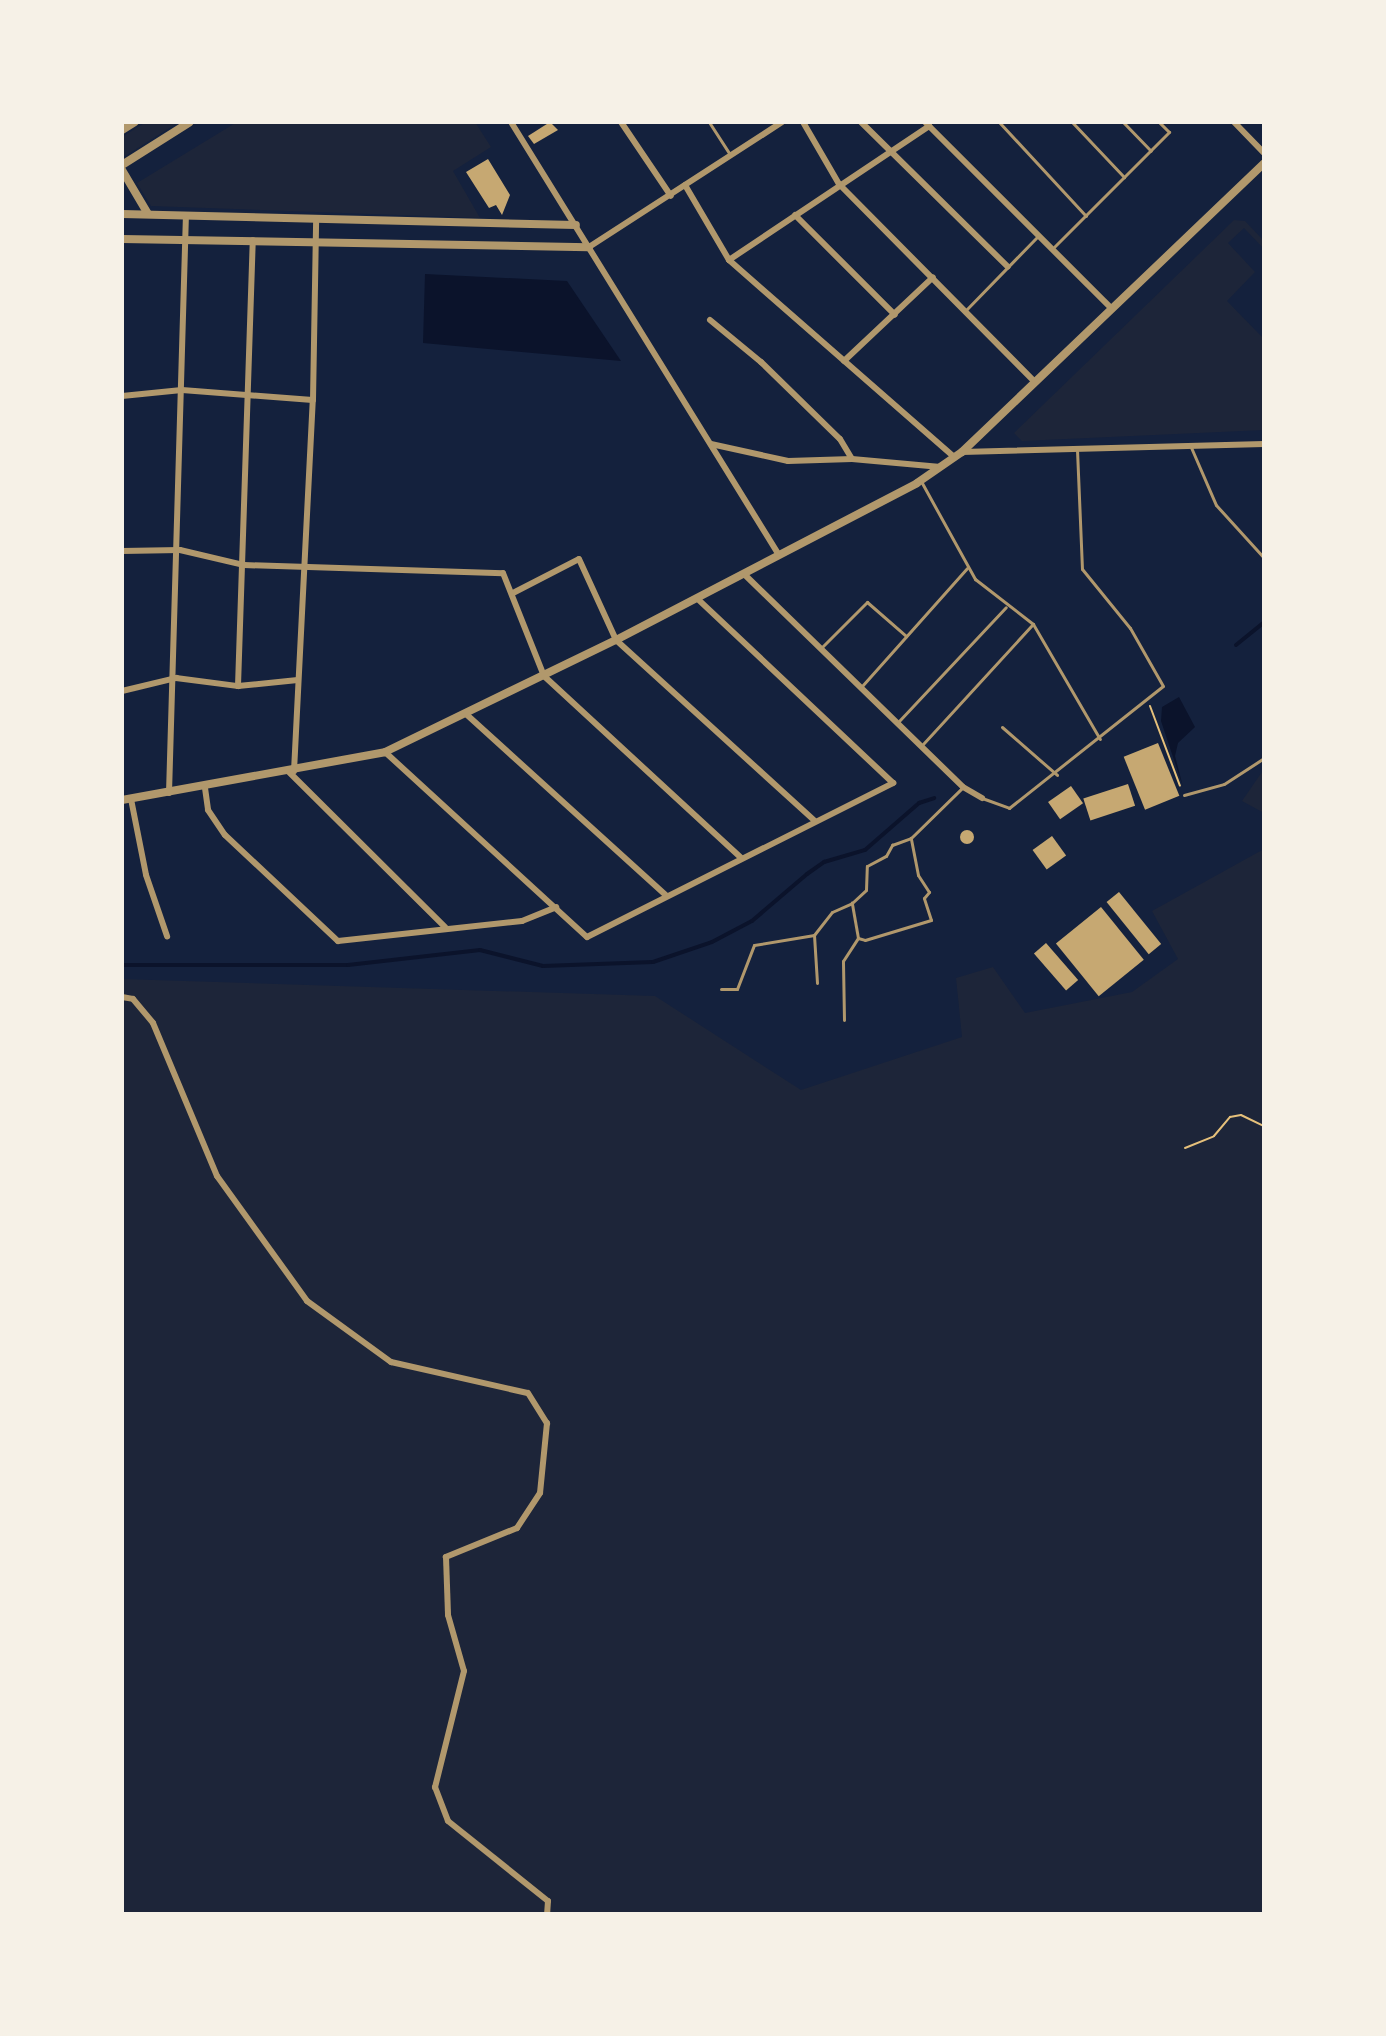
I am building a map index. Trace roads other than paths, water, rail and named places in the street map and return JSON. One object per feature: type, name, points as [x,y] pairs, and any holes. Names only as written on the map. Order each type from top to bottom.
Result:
[{"type":"street","points":[[122,130],[135,122]]},
{"type":"street","points":[[148,214],[122,168],[190,122]]},
{"type":"street","points":[[511,122],[779,555]]},
{"type":"street","points":[[621,122],[671,196]]},
{"type":"street","points":[[122,239],[589,247],[782,122]]},
{"type":"street","points":[[803,122],[839,184],[1035,382]]},
{"type":"street","points":[[861,122],[1008,267]]},
{"type":"street","points":[[1234,122],[1264,153]]},
{"type":"street","points":[[729,260],[930,123],[1112,310]]},
{"type":"street","points":[[167,936],[146,875],[127,800],[205,788],[385,752],[616,640],[921,481],[958,455],[1264,163]]},
{"type":"street","points":[[685,185],[729,260],[958,455],[1264,444]]},
{"type":"street","points":[[122,214],[576,225]]},
{"type":"street","points":[[169,793],[180,550],[186,215]]},
{"type":"street","points":[[795,215],[895,315]]},
{"type":"street","points":[[316,220],[313,400],[291,771],[445,927]]},
{"type":"street","points":[[238,686],[253,240]]},
{"type":"street","points":[[844,361],[933,277]]},
{"type":"street","points":[[710,320],[761,362],[840,439],[852,459]]},
{"type":"street","points":[[122,396],[182,390],[250,392],[313,400]]},
{"type":"street","points":[[711,444],[788,461],[852,459],[944,467]]},
{"type":"street","points":[[122,551],[180,550],[244,565],[503,573],[544,676],[740,857]]},
{"type":"street","points":[[513,593],[579,559],[616,640],[814,820]]},
{"type":"street","points":[[744,574],[920,747],[963,787],[982,798]]},
{"type":"street","points":[[385,752],[587,937],[740,857],[893,783],[697,598]]},
{"type":"street","points":[[122,691],[176,678],[238,686],[298,680]]},
{"type":"street","points":[[466,714],[667,896]]},
{"type":"street","points":[[205,788],[208,810],[225,835],[286,887],[330,937],[350,941],[445,927],[522,921],[556,907]]},
{"type":"street","points":[[122,997],[133,999],[153,1023],[217,1176],[307,1301],[391,1362],[528,1393],[547,1423],[540,1493],[517,1528],[446,1557],[448,1615],[464,1671],[435,1787],[448,1821],[548,1901],[547,1914]]},
{"type":"lane","points":[[709,122],[731,156]]},
{"type":"lane","points":[[999,122],[1086,216]]},
{"type":"lane","points":[[1072,122],[1124,177]]},
{"type":"lane","points":[[1123,122],[1151,151]]},
{"type":"lane","points":[[1051,250],[1169,132],[1159,122]]},
{"type":"lane","points":[[965,311],[1038,236]]},
{"type":"lane","points":[[1190,445],[1216,505],[1264,558]]},
{"type":"lane","points":[[982,798],[1009,808],[1057,775],[1163,686],[1130,628],[1082,569],[1077,451]]},
{"type":"lane","points":[[921,481],[967,568],[1007,606],[1033,624],[1100,739]]},
{"type":"lane","points":[[859,689],[967,568]]},
{"type":"lane","points":[[819,649],[867,602],[906,636]]},
{"type":"lane","points":[[897,724],[1007,606]]},
{"type":"lane","points":[[920,747],[1033,624]]},
{"type":"lane","points":[[1002,727],[1057,775]]},
{"type":"lane","points":[[1184,795],[1224,784],[1264,758]]},
{"type":"lane","points":[[817,983],[814,935],[832,912],[852,903],[866,890],[867,866],[886,856],[892,845],[911,838],[963,787]]},
{"type":"lane","points":[[858,938],[865,940],[931,920],[924,898],[929,892],[918,875],[911,838]]},
{"type":"lane","points":[[852,903],[858,938]]},
{"type":"lane","points":[[721,989],[737,989],[754,945],[814,935]]},
{"type":"lane","points":[[844,1020],[844,954],[858,938]]},
{"type":"waterway","points":[[1236,645],[1264,622]]},
{"type":"waterway","points":[[122,965],[348,965],[480,950],[543,966],[653,962],[712,942],[752,921],[824,862],[865,850],[919,803],[934,798]]}]
